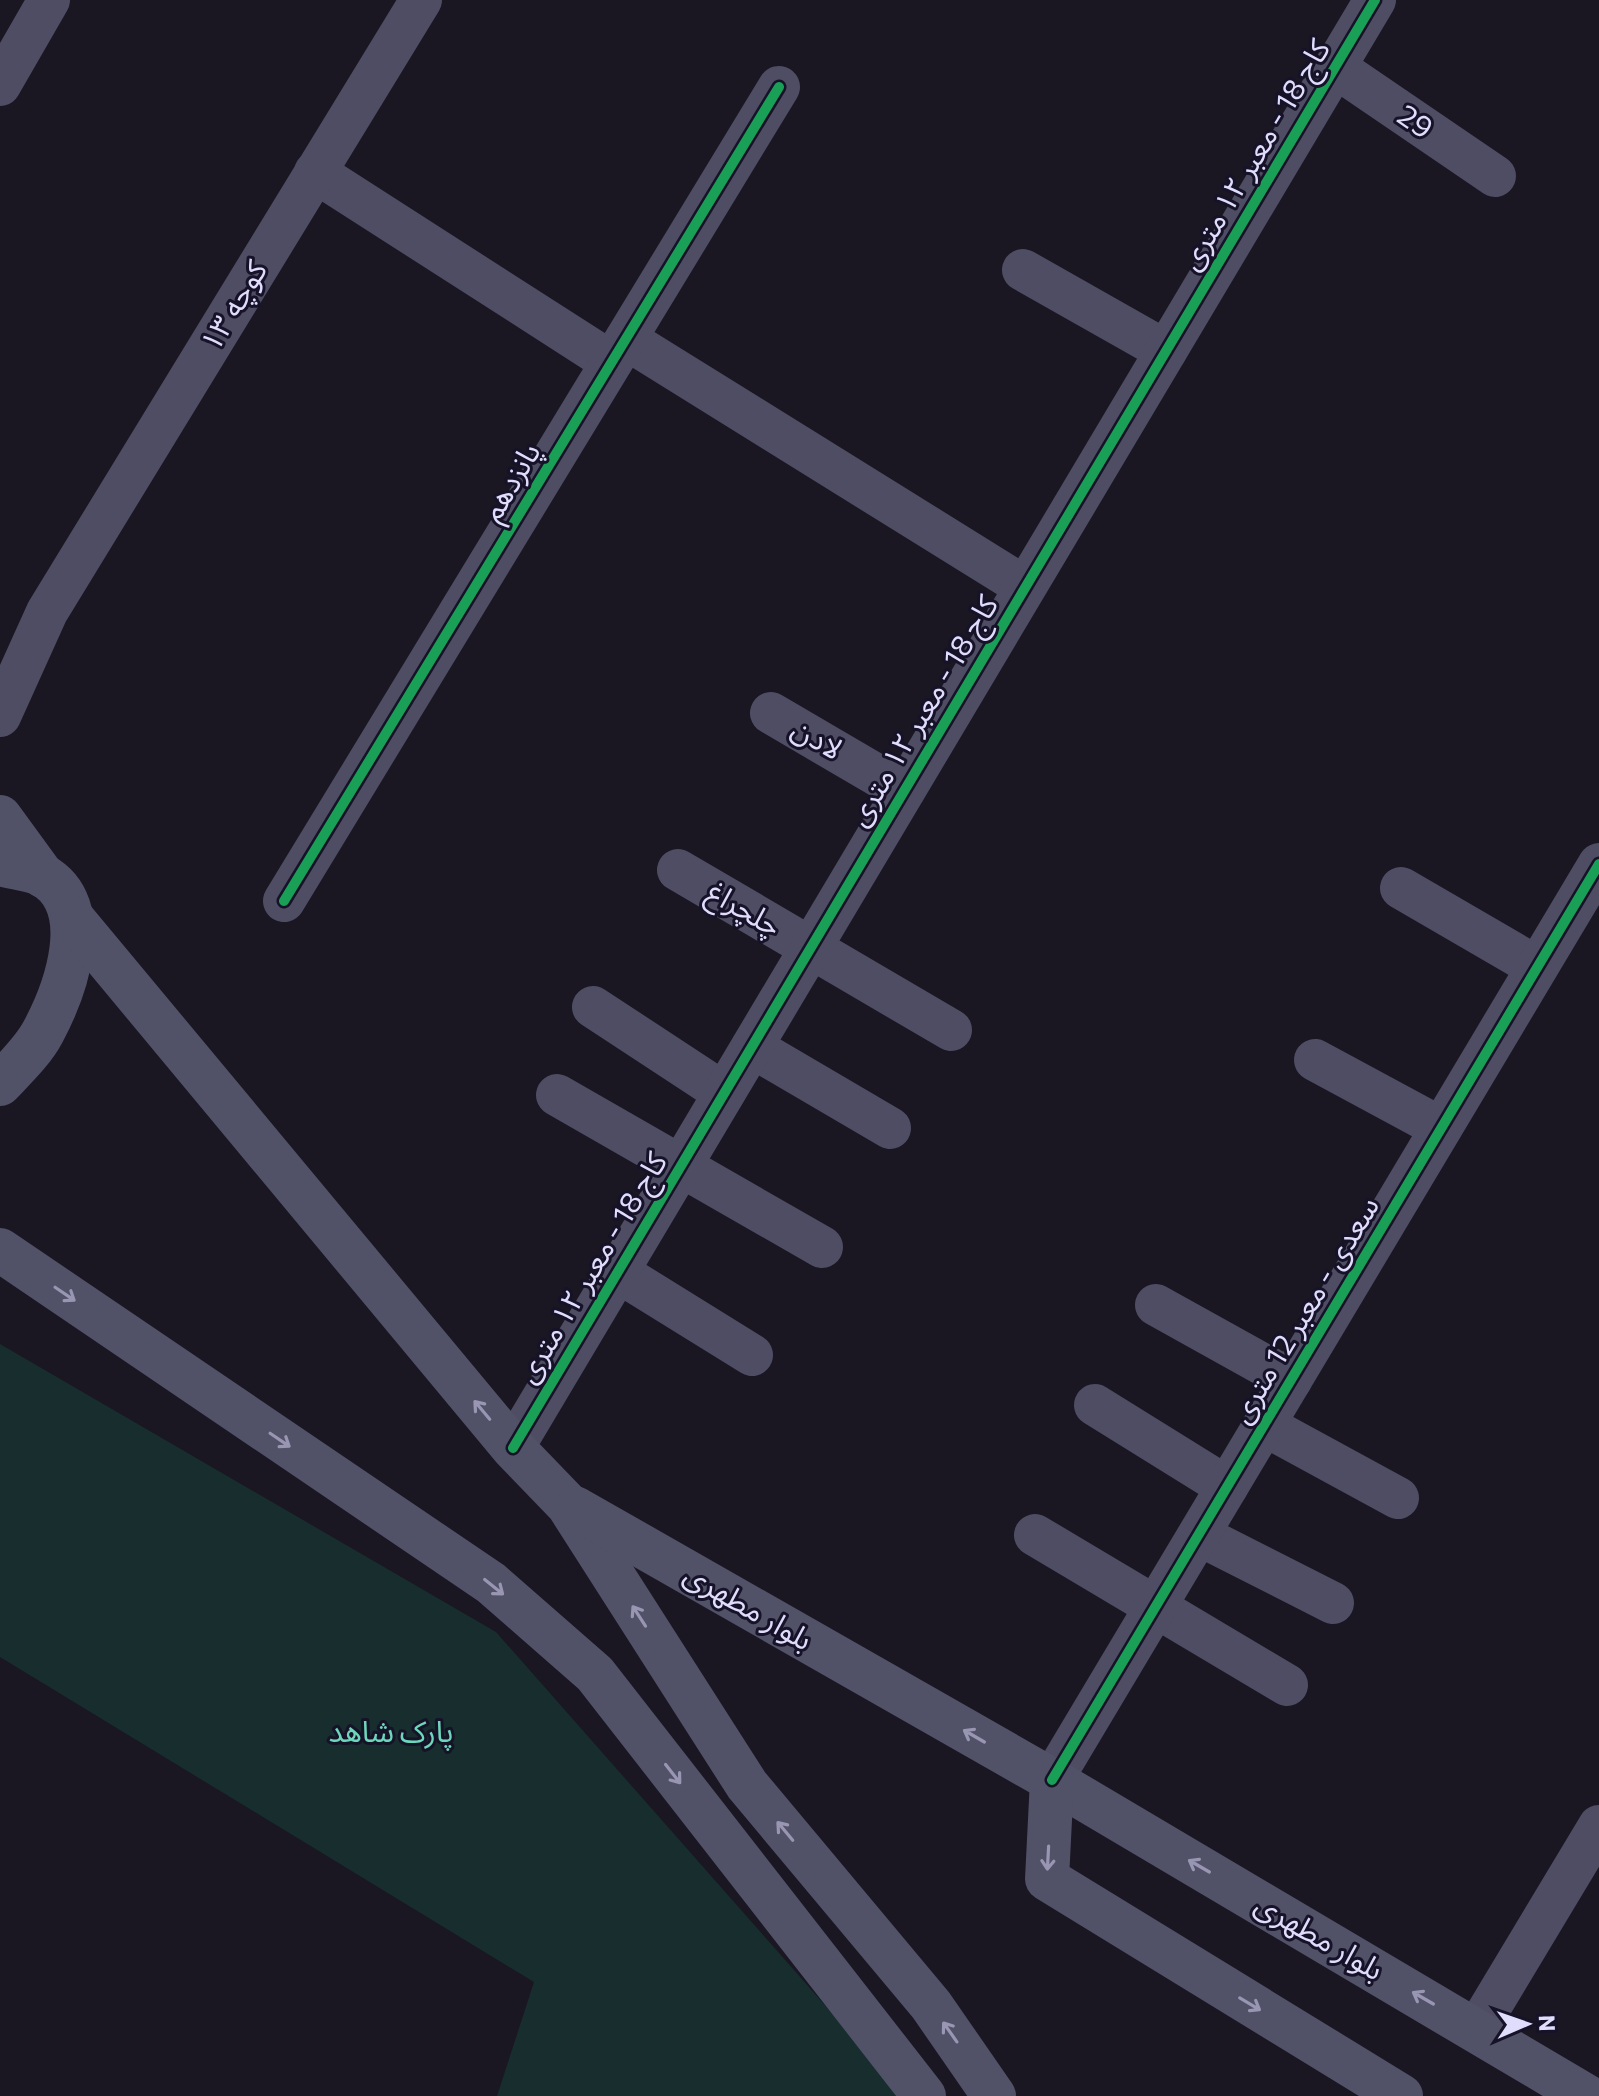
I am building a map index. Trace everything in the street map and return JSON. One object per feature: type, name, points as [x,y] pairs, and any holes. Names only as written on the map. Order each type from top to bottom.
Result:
[{"type":"main road","points":[[0,817],[43,876],[62,896],[73,919],[513,1448],[568,1505],[747,1785],[931,2005],[994,2096]]},
{"type":"main road","points":[[0,864],[43,876]]},
{"type":"main road","points":[[0,1084],[42,1034],[57,1002],[71,952],[73,919]]},
{"type":"main road","points":[[0,1250],[491,1583],[595,1674],[924,2096]]},
{"type":"main road","name":"بلوار مطهری","points":[[568,1505],[1052,1780],[1586,2096]]},
{"type":"main road","points":[[1052,1780],[1047,1879],[1401,2096]]},
{"type":"street","points":[[0,85],[49,0]]},
{"type":"street","name":"کوچه ۱۳","points":[[0,716],[47,612],[421,0]]},
{"type":"street","name":"کاج 18 - معبر ۱۲ متری","points":[[513,1448],[1375,0]]},
{"type":"street","name":"29","points":[[1335,67],[1495,176]]},
{"type":"street","name":"پانزدهم","points":[[284,901],[779,87]]},
{"type":"street","points":[[315,172],[1025,587]]},
{"type":"street","points":[[1023,270],[1166,351]]},
{"type":"street","name":"کوچه ۱۳","points":[[0,649],[47,612]]},
{"type":"street","name":"لادن","points":[[771,713],[904,791]]},
{"type":"street","name":"سعدی - معبر 12 متری","points":[[1052,1780],[1599,864]]},
{"type":"street","name":"چلچراغ","points":[[678,870],[951,1030]]},
{"type":"street","points":[[1401,888],[1537,967]]},
{"type":"street","points":[[593,1007],[724,1093]]},
{"type":"street","points":[[752,1047],[890,1128]]},
{"type":"street","points":[[1315,1060],[1441,1128]]},
{"type":"street","points":[[557,1095],[822,1247]]},
{"type":"street","points":[[618,1272],[752,1355]]},
{"type":"street","points":[[1156,1305],[1291,1380]]},
{"type":"street","points":[[1095,1405],[1227,1487]]},
{"type":"street","points":[[1264,1425],[1398,1498]]},
{"type":"street","points":[[1035,1535],[1287,1685]]},
{"type":"street","points":[[1199,1535],[1333,1603]]},
{"type":"street","points":[[1477,2029],[1599,1826]]},
{"type":"green space","name":"پارک شاهد","points":[[0,1344],[496,1632],[868,2054],[899,2096],[497,2096],[534,1982],[0,1657]]},
{"type":"cycle path","points":[[513,1448],[1375,0]]},
{"type":"cycle path","points":[[284,901],[779,87]]},
{"type":"cycle path","points":[[1052,1780],[1599,864]]}]
